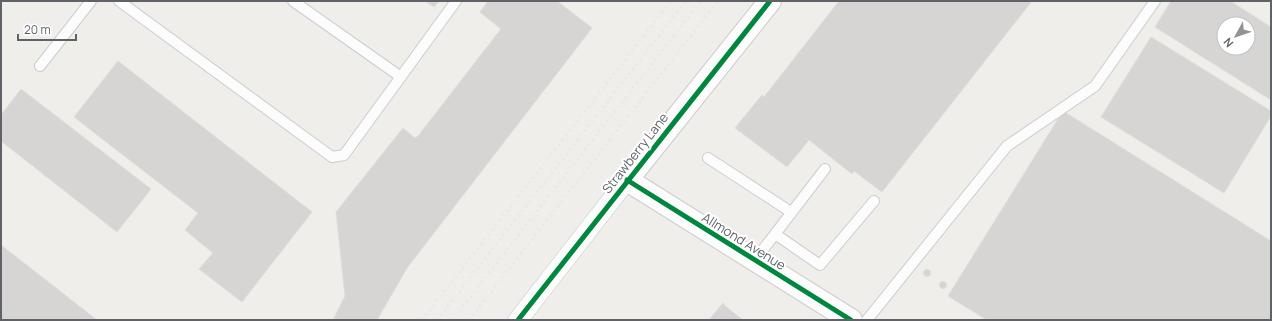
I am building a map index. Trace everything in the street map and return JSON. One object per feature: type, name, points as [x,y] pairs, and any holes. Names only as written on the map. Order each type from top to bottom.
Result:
[{"type":"street","name":"Strawberry Lane","points":[[518,320],[627,180],[770,1]]},
{"type":"street","name":"Allmond Avenue","points":[[627,180],[851,320]]},
{"type":"lane","points":[[40,66],[91,1]]},
{"type":"lane","points":[[119,1],[332,157],[344,155],[456,1]]},
{"type":"lane","points":[[293,1],[401,78]]},
{"type":"lane","points":[[867,320],[1007,146],[1095,86],[1155,1]]},
{"type":"lane","points":[[708,158],[791,212]]},
{"type":"lane","points":[[755,260],[825,169]]},
{"type":"lane","points":[[775,234],[820,265],[874,201]]},
{"type":"building","points":[[425,1],[439,1],[434,7]]},
{"type":"building","points":[[488,1],[557,1],[592,28],[407,268],[377,320],[333,320],[345,296],[336,212],[403,128],[415,138],[418,136],[501,29],[480,12]]},
{"type":"building","points":[[839,1],[1032,1],[882,192],[854,171],[852,174],[809,140],[787,167],[735,128],[762,95],[764,97]]},
{"type":"building","points":[[1171,1],[1230,1],[1254,16],[1216,16],[1216,56],[1256,56],[1256,17],[1271,27],[1271,100],[1155,27]]},
{"type":"building","points":[[1151,37],[1271,111],[1271,116],[1224,193],[1101,117]]},
{"type":"building","points":[[118,61],[312,212],[242,302],[199,269],[213,253],[185,230],[198,213],[74,117]]},
{"type":"building","points":[[21,89],[151,189],[117,232],[1,141],[1,115]]},
{"type":"building","points":[[1063,111],[1271,241],[1271,320],[987,320],[948,296]]},
{"type":"building","points":[[1,245],[97,320],[1,320]]},
{"type":"building","points":[[927,269],[930,270],[930,276],[927,277],[924,276],[923,273],[924,270]]},
{"type":"building","points":[[943,281],[946,282],[946,288],[943,289],[940,288],[939,285],[940,282]]},
{"type":"building","points":[[723,303],[724,305],[743,320],[709,320]]},
{"type":"railway","points":[[422,320],[671,1]]},
{"type":"railway","points":[[437,320],[686,1]]},
{"type":"railway","points":[[452,320],[701,1]]},
{"type":"railway","points":[[469,320],[718,1]]},
{"type":"cycle path","points":[[518,320],[770,1]]},
{"type":"cycle path","points":[[627,180],[851,320]]}]
